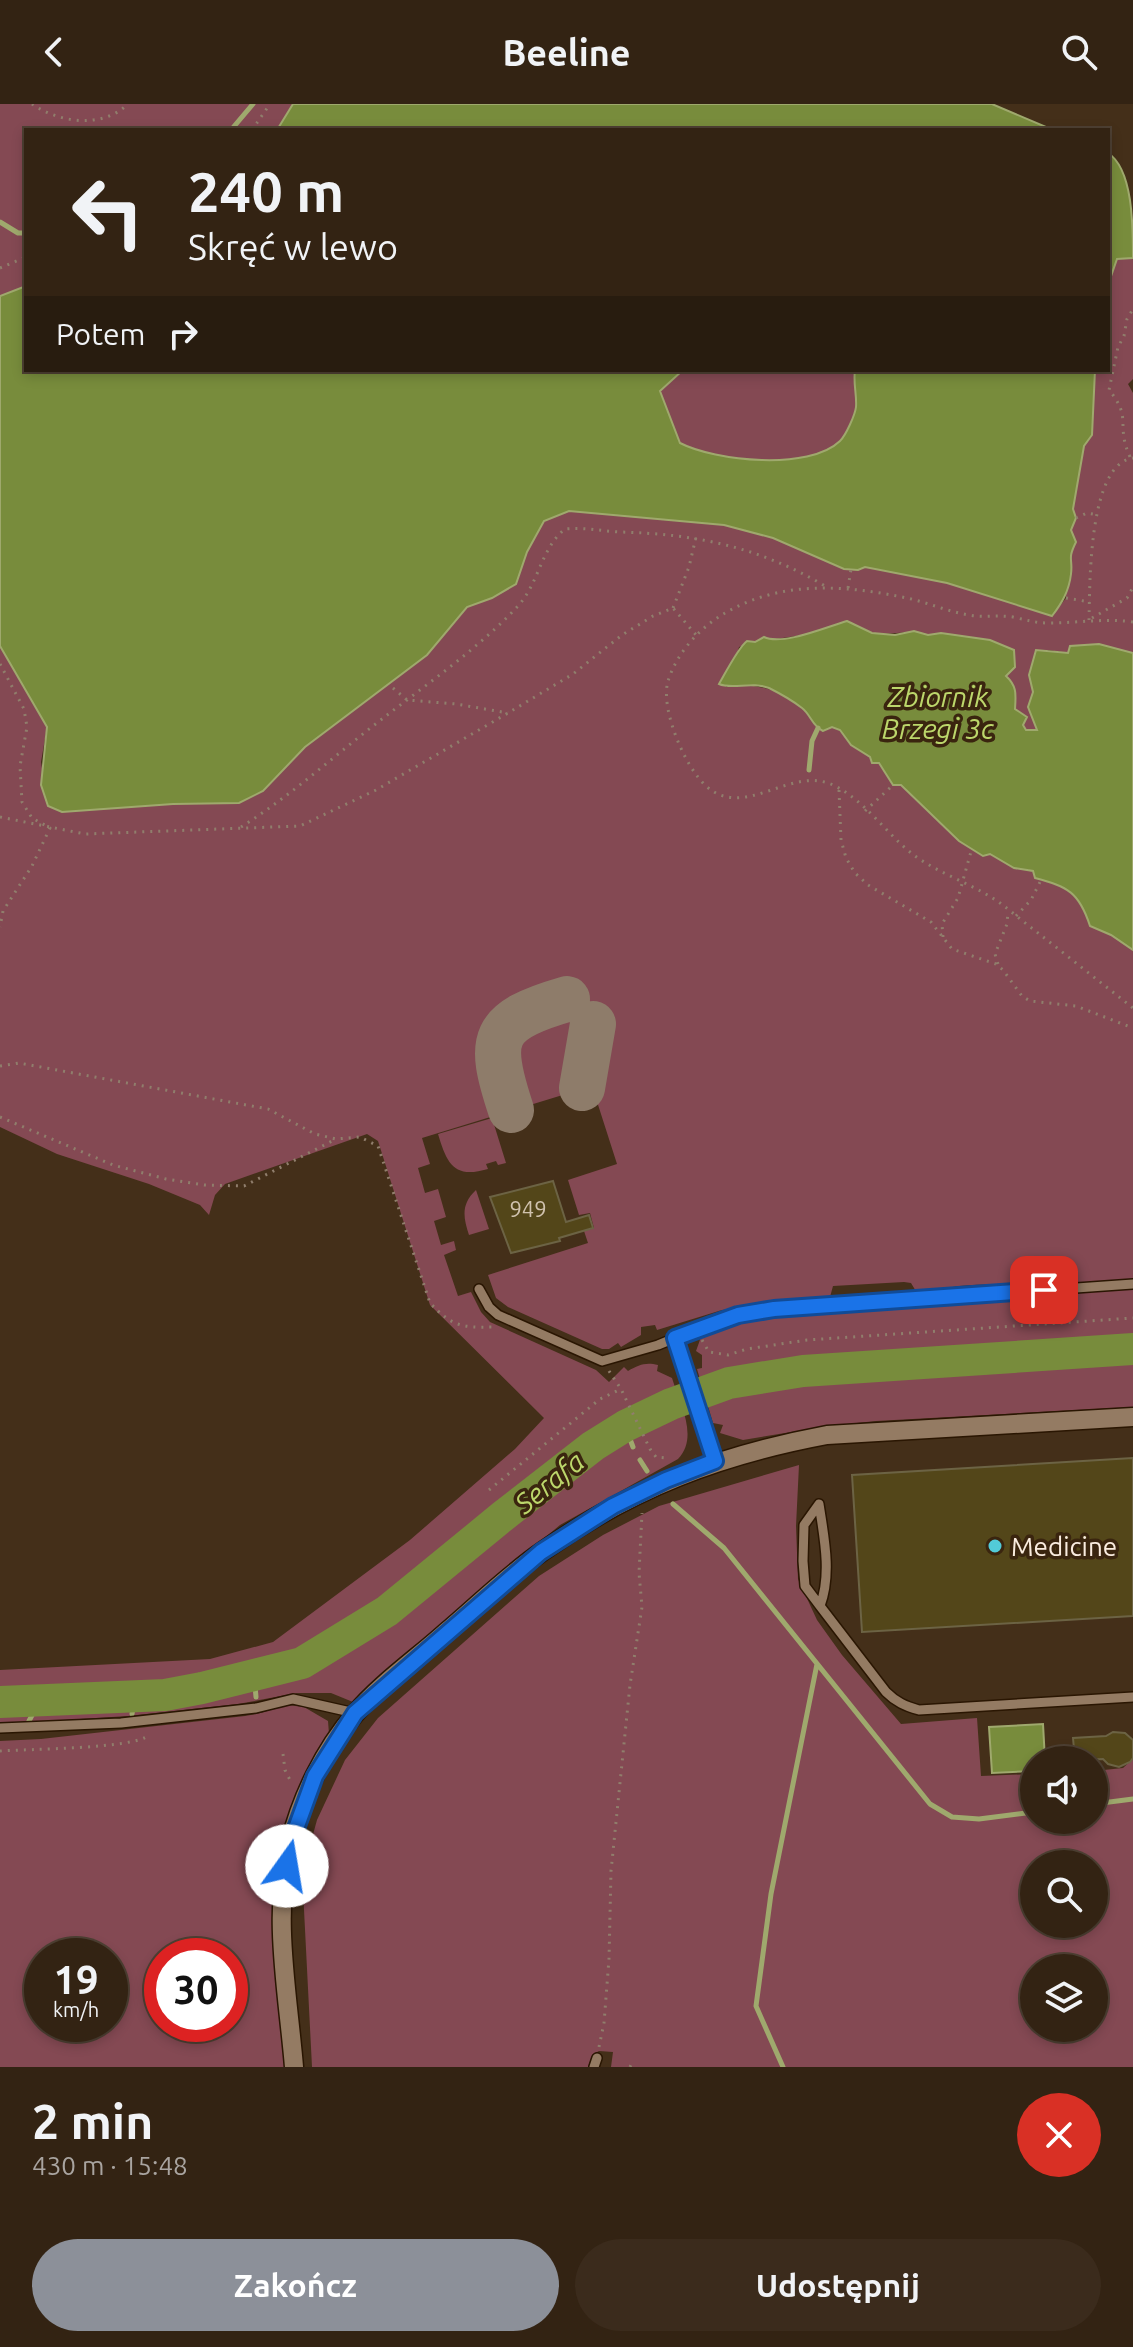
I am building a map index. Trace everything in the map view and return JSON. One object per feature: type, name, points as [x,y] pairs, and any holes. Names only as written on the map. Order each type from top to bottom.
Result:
[{"type":"street","points":[[294,2067],[282,1929],[284,1887],[290,1845],[308,1792],[329,1752],[355,1713],[541,1552],[613,1506],[666,1480],[715,1461],[779,1444],[827,1435],[1133,1417]]},
{"type":"lane","points":[[479,1289],[489,1307],[498,1315],[602,1361],[738,1315],[774,1309],[1133,1284]]},
{"type":"lane","points":[[675,1338],[715,1461]]},
{"type":"lane","points":[[820,1606],[827,1588],[819,1504],[804,1525],[805,1586],[820,1606],[886,1692],[896,1703],[919,1710],[1133,1697]]},
{"type":"lane","points":[[0,1728],[121,1723],[256,1708],[293,1699],[355,1713]]},
{"type":"path","points":[[32,104],[58,117],[88,121],[116,116],[128,104]]},
{"type":"path","points":[[253,128],[270,104]]},
{"type":"path","points":[[0,268],[24,258]]},
{"type":"path","points":[[1089,620],[1092,544],[1098,515],[1110,475],[1131,457],[1124,443],[1128,410],[1109,390],[1118,347],[1133,309]]},
{"type":"path","points":[[1076,518],[1087,513],[1098,515]]},
{"type":"path","points":[[239,828],[275,805],[445,670],[518,606],[534,585],[553,539],[565,529],[656,532],[696,537],[742,548],[825,586]]},
{"type":"path","points":[[0,817],[85,834],[300,826],[376,790],[508,713],[573,674],[622,635],[673,608],[689,567],[696,537]]},
{"type":"path","points":[[848,588],[851,569]]},
{"type":"path","points":[[1133,622],[1110,619],[1033,623],[1012,617],[965,614],[905,598],[848,588],[825,586],[779,591],[737,606],[714,619],[683,651],[671,672],[666,690],[670,723],[707,787],[736,799],[806,780],[839,789],[914,855],[1008,910],[1133,1008]]},
{"type":"path","points":[[1089,620],[1127,598],[1133,587]]},
{"type":"path","points":[[1066,598],[1090,602]]},
{"type":"path","points":[[673,608],[697,636]]},
{"type":"path","points":[[0,664],[24,709],[27,727],[21,745],[22,802],[32,818],[50,828]]},
{"type":"path","points":[[393,688],[407,700],[508,713]]},
{"type":"path","points":[[865,811],[893,785]]},
{"type":"path","points":[[839,789],[841,840],[846,858],[855,873],[868,885],[931,922],[952,949],[996,964],[1003,970]]},
{"type":"path","points":[[0,927],[3,911],[32,866],[50,828]]},
{"type":"path","points":[[944,942],[942,924],[958,898],[972,848]]},
{"type":"path","points":[[1016,916],[1031,900],[1041,880]]},
{"type":"path","points":[[1008,910],[1007,924],[995,954],[996,961],[1022,996],[1030,1001],[1076,1006],[1133,1028]]},
{"type":"path","points":[[0,1066],[19,1063],[268,1109],[315,1134],[336,1139],[360,1137],[378,1146],[430,1303],[448,1322],[476,1327],[526,1327]]},
{"type":"path","points":[[0,1117],[113,1165],[204,1185],[244,1186],[336,1139]]},
{"type":"path","points":[[695,1330],[709,1352],[728,1355],[807,1340],[1133,1318]]},
{"type":"path","points":[[602,1361],[621,1389],[656,1457],[666,1458],[670,1466]]},
{"type":"path","points":[[489,1490],[600,1399],[621,1389]]},
{"type":"path","points":[[595,2063],[604,2023],[611,1871],[630,1685],[642,1607],[639,1573],[643,1506]]},
{"type":"path","points":[[0,1751],[144,1740],[166,1718]]},
{"type":"path","points":[[283,1754],[287,1778],[293,1785],[308,1792]]},
{"type":"shaded area","points":[[0,104],[293,104],[278,128],[24,128],[24,287],[0,296]]},
{"type":"shaded area","points":[[1133,258],[1133,379],[1128,384],[1133,393],[1133,653],[1092,645],[1068,653],[1048,650],[1029,675],[1033,692],[1028,707],[1037,730],[1026,730],[1015,709],[1016,691],[1006,676],[1003,647],[968,637],[914,632],[879,634],[847,621],[810,634],[739,647],[736,659],[727,669],[726,687],[757,686],[776,692],[794,701],[819,729],[823,731],[832,727],[840,730],[851,745],[879,763],[893,785],[901,784],[972,848],[983,856],[990,854],[1014,868],[1033,871],[1036,878],[1064,888],[1081,906],[1090,926],[1133,950],[1133,1280],[1014,1287],[978,1285],[917,1293],[911,1283],[904,1282],[833,1286],[830,1297],[722,1310],[657,1330],[655,1325],[641,1327],[641,1335],[621,1347],[618,1343],[609,1349],[602,1349],[508,1307],[496,1298],[488,1275],[588,1243],[584,1231],[594,1228],[590,1213],[579,1215],[568,1180],[617,1164],[592,1086],[422,1138],[430,1164],[418,1168],[425,1193],[438,1189],[446,1217],[434,1221],[441,1245],[454,1241],[456,1250],[444,1255],[458,1296],[471,1292],[490,1322],[596,1370],[609,1382],[624,1367],[628,1371],[642,1365],[658,1365],[657,1371],[672,1378],[686,1420],[687,1441],[678,1459],[560,1525],[353,1702],[331,1693],[297,1693],[238,1704],[128,1716],[0,1724],[0,1670],[210,1659],[273,1642],[410,1540],[515,1449],[544,1418],[430,1305],[378,1141],[367,1134],[225,1184],[215,1195],[209,1215],[200,1205],[149,1184],[57,1154],[0,1127],[0,646],[47,727],[41,762],[48,806],[62,812],[239,803],[263,791],[305,747],[427,655],[467,607],[492,598],[516,584],[527,552],[544,520],[569,511],[724,525],[773,538],[857,570],[865,567],[947,583],[1052,616],[1066,598],[1071,573],[1068,557],[1070,530],[1076,518],[1073,509],[1084,446],[1092,434],[1095,372],[1110,372],[1110,279],[1117,259]]},
{"type":"shaded area","points":[[681,372],[855,372],[856,402],[847,430],[840,441],[826,450],[785,460],[762,460],[715,454],[680,443],[660,391]]},
{"type":"shaded area","points":[[492,1118],[506,1163],[498,1165],[496,1161],[486,1164],[488,1169],[476,1172],[454,1166],[445,1154],[438,1134]]},
{"type":"shaded area","points":[[476,1190],[489,1229],[469,1235],[465,1211],[468,1200]]},
{"type":"shaded area","points":[[1133,1288],[1133,1407],[876,1421],[743,1440],[720,1433],[723,1425],[713,1423],[697,1369],[702,1368],[702,1355],[696,1351],[701,1337],[715,1329],[753,1319],[820,1311]]},
{"type":"shaded area","points":[[799,1465],[796,1526],[798,1579],[817,1620],[842,1655],[901,1724],[977,1718],[981,1776],[1020,1775],[1020,1834],[1108,1834],[1108,1770],[1123,1768],[1133,1759],[1133,2067],[611,2067],[613,2052],[599,2051],[593,2054],[588,2067],[312,2067],[303,1890],[307,1856],[317,1820],[345,1760],[378,1718],[539,1576],[603,1535],[659,1506]]},
{"type":"shaded area","points":[[287,1705],[304,1707],[328,1721],[329,1734],[296,1795],[282,1838],[275,1880],[272,1912],[285,2067],[0,2067],[0,1741],[261,1713]]},
{"type":"water","points":[[293,104],[992,104],[1048,128],[278,128]]},
{"type":"water","points":[[1110,155],[1127,185],[1132,215],[1133,258],[1117,259],[1110,279]]},
{"type":"water","points":[[24,287],[24,372],[681,372],[660,391],[680,443],[715,454],[762,460],[807,456],[826,450],[840,441],[855,411],[855,372],[1095,372],[1092,435],[1084,446],[1073,509],[1076,518],[1071,530],[1076,542],[1071,556],[1069,586],[1052,616],[947,583],[865,567],[844,569],[773,538],[724,525],[569,511],[544,521],[527,552],[516,584],[492,598],[467,607],[427,655],[305,747],[263,791],[239,803],[62,812],[48,806],[41,785],[47,727],[0,646],[0,296]]},
{"type":"water","name":"Zbiornik Brzegi 3c","points":[[847,621],[872,633],[941,633],[990,640],[1014,650],[1015,667],[1006,676],[1015,691],[1015,709],[1027,717],[1023,725],[1026,730],[1037,730],[1028,707],[1033,692],[1029,675],[1036,650],[1068,653],[1070,646],[1099,644],[1133,653],[1133,950],[1090,926],[1081,905],[1064,888],[1035,878],[1033,871],[1014,868],[990,854],[983,856],[959,841],[901,785],[893,785],[879,763],[872,763],[870,757],[851,745],[840,730],[832,727],[823,731],[819,729],[802,708],[769,688],[719,684],[747,641],[755,642],[764,637],[793,637]]},
{"type":"water","points":[[1043,1724],[1044,1746],[1020,1746],[1020,1772],[992,1773],[989,1727]]},
{"type":"building","points":[[553,1181],[566,1222],[589,1215],[593,1228],[559,1238],[560,1241],[511,1253],[490,1197]]},
{"type":"building","name":"Medicine","points":[[1133,1458],[1133,1616],[862,1632],[852,1475]]},
{"type":"building","points":[[1113,1732],[1125,1733],[1133,1740],[1133,1758],[1130,1762],[1119,1767],[1108,1764],[1108,1746],[1074,1746],[1073,1738],[1106,1736]]},
{"type":"waterway","points":[[233,128],[253,104]]},
{"type":"waterway","points":[[0,222],[18,233],[24,233]]},
{"type":"waterway","points":[[809,770],[812,741],[818,728]]},
{"type":"waterway","name":"Serafa","points":[[0,1702],[165,1695],[302,1663],[387,1611],[593,1446],[625,1426],[671,1404],[729,1383],[803,1371],[1133,1349]]},
{"type":"waterway","points":[[625,1426],[633,1447]]},
{"type":"waterway","points":[[640,1460],[647,1471]]},
{"type":"waterway","points":[[673,1504],[724,1548],[930,1804],[952,1817],[979,1819],[1020,1814]]},
{"type":"waterway","points":[[783,2067],[756,2006],[771,1894],[817,1664]]},
{"type":"waterway","points":[[254,1675],[256,1697]]},
{"type":"waterway","points":[[132,1714],[135,1697]]},
{"type":"waterway","points":[[29,1721],[40,1700]]},
{"type":"waterway","points":[[1108,1802],[1133,1799]]},
{"type":"taxiway","points":[[511,1110],[499,1065],[498,1049],[502,1036],[510,1025],[523,1016],[567,999]]},
{"type":"taxiway","points":[[582,1088],[593,1024]]},
{"type":"place","name":"Medicine","points":[[995,1546]]},
{"type":"route","points":[[287,1866],[302,1806],[315,1776],[355,1713],[541,1552],[613,1506],[715,1461],[675,1338],[738,1315],[774,1309],[1044,1290]]}]
